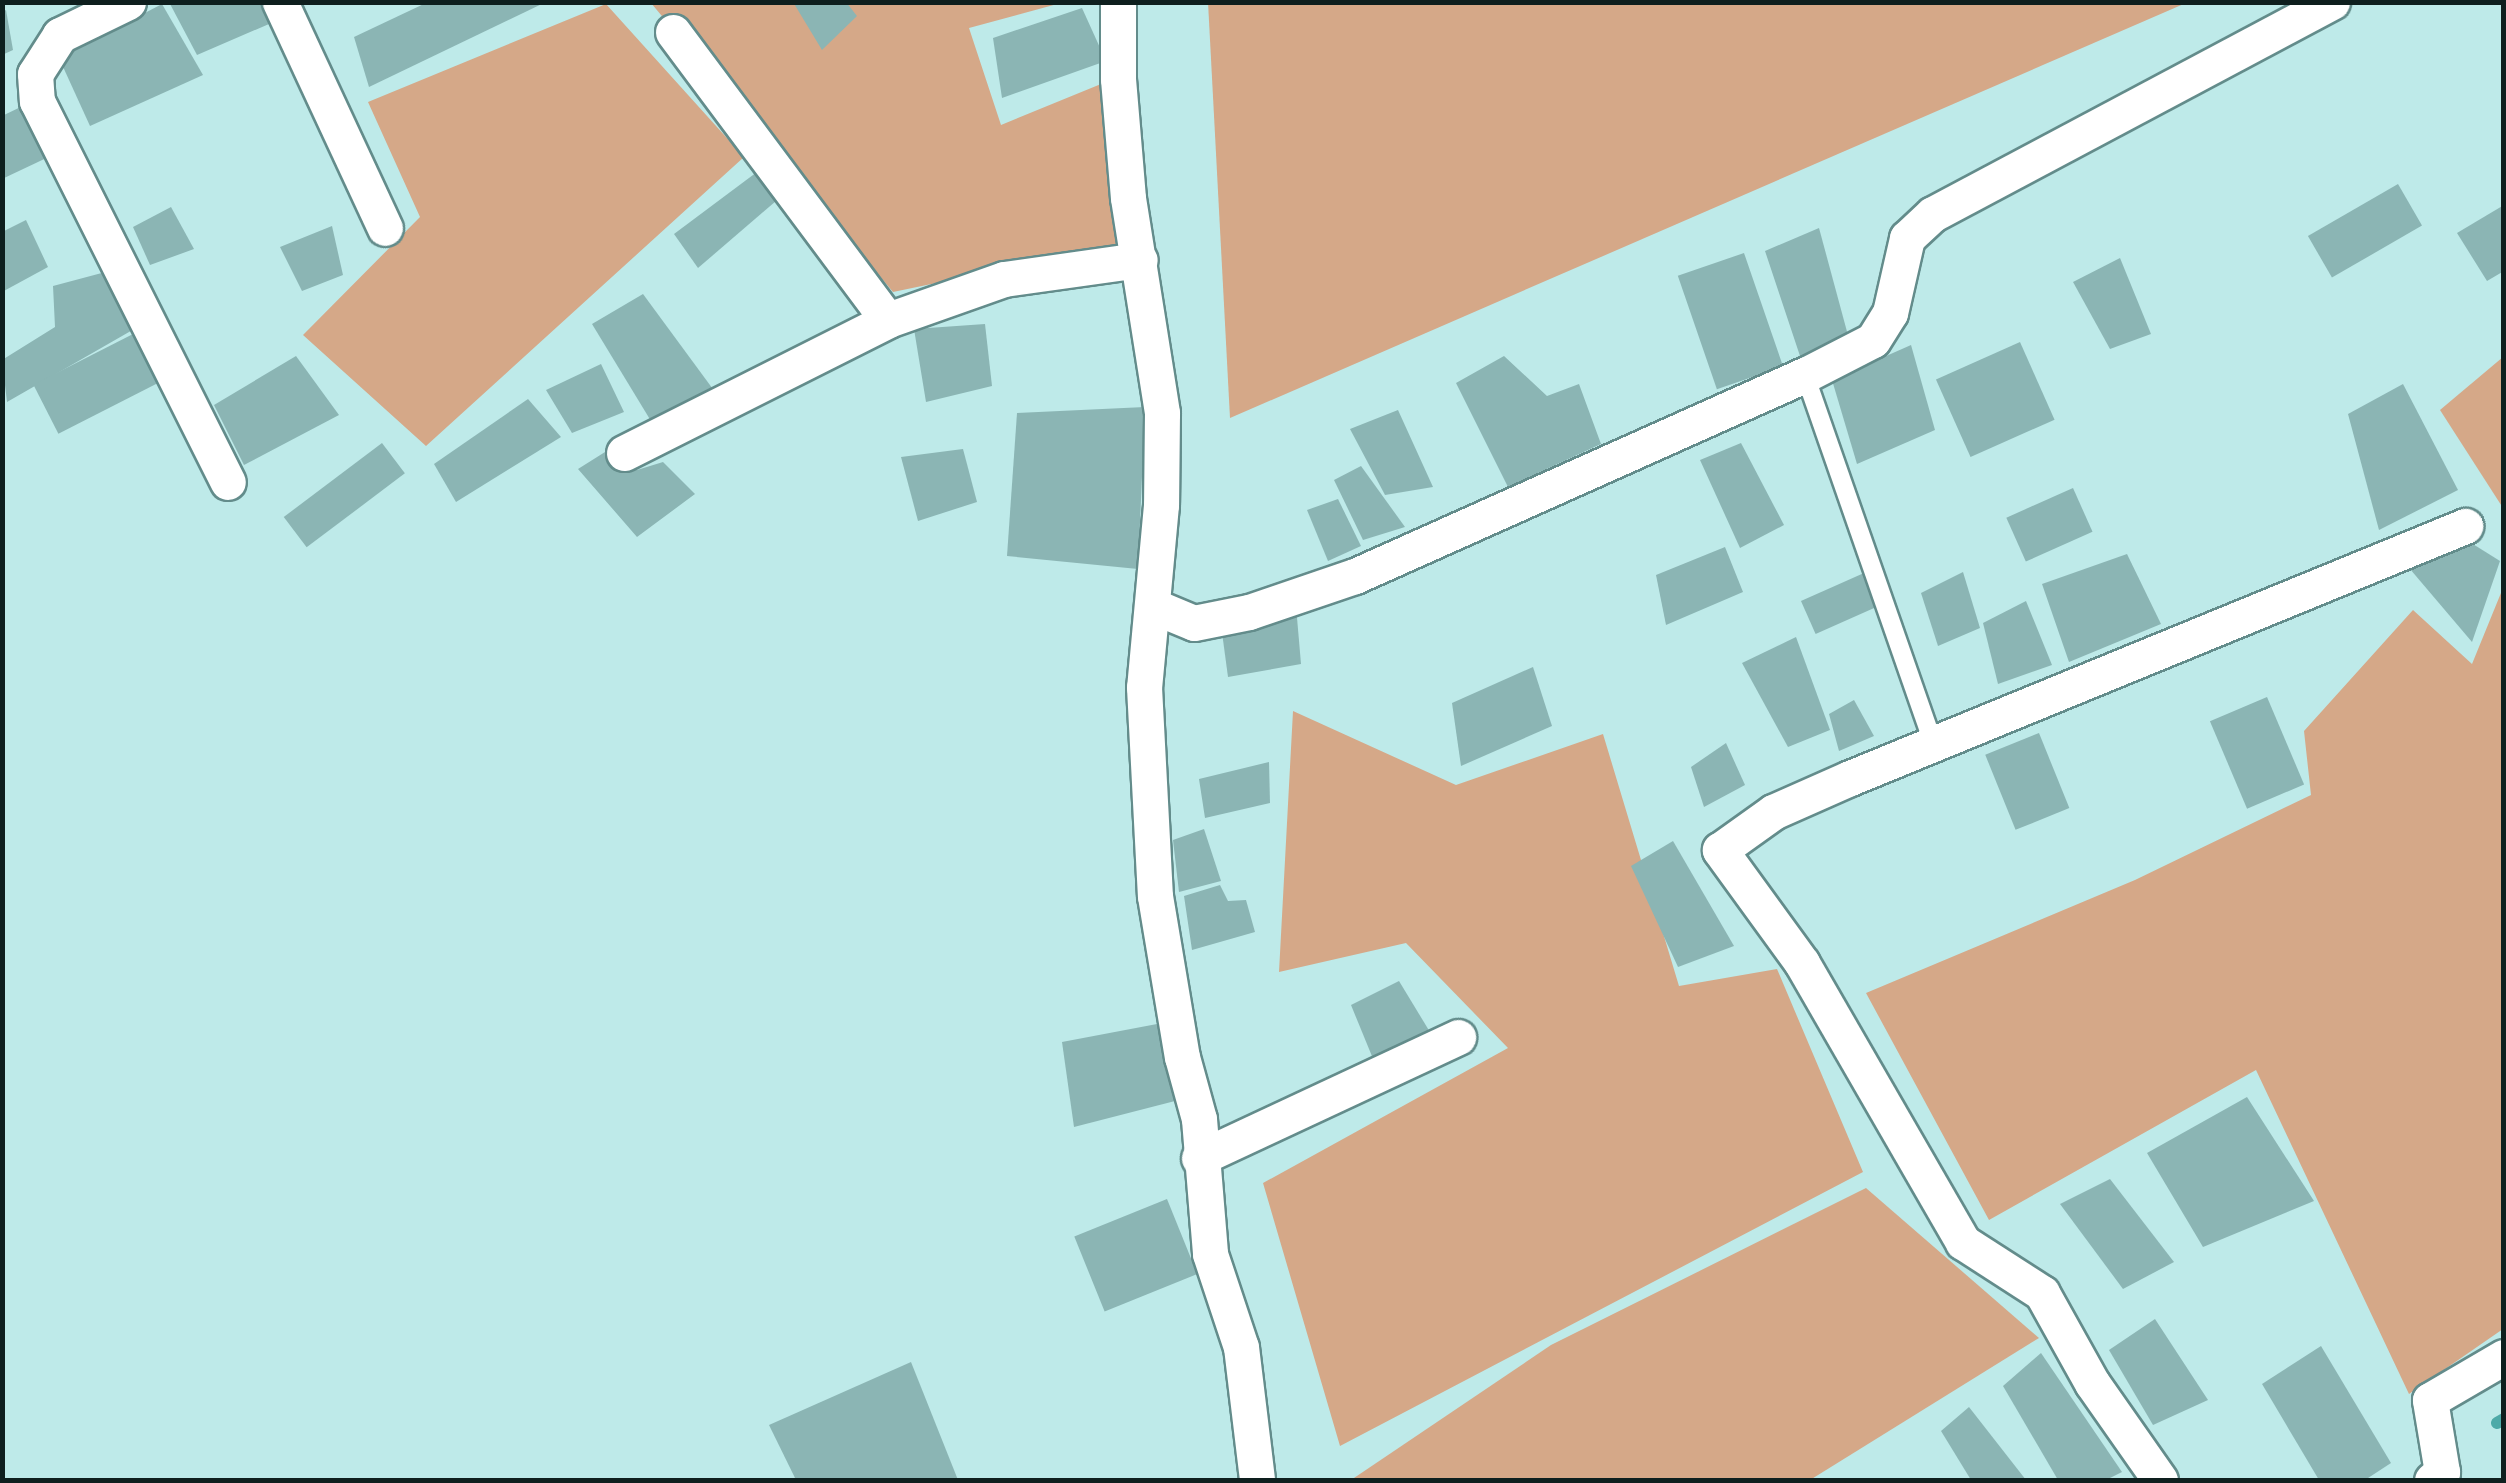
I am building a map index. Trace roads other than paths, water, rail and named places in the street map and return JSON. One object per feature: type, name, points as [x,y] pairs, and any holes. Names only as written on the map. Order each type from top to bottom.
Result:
[{"type":"street","points":[[128,2],[60,35],[35,74],[38,101],[228,482]]},
{"type":"street","points":[[280,2],[385,228]]},
{"type":"street","points":[[1118,2],[1118,79],[1128,198],[1162,413],[1154,606],[1144,687],[1155,896],[1182,1057],[1199,1118],[1210,1254],[1241,1348],[1257,1480]]},
{"type":"street","points":[[1154,606],[1194,624],[1249,612],[1356,576],[1806,375],[1872,340],[1890,313],[1907,238],[1933,214],[2332,2]]},
{"type":"street","points":[[673,32],[888,320]]},
{"type":"street","points":[[624,452],[888,320],[1004,279],[1140,260]]},
{"type":"street","points":[[2160,1480],[2092,1382],[2042,1293],[1964,1242],[1812,979],[1720,850],[1773,812],[2023,711],[2203,629],[2339,581],[2465,526]]},
{"type":"street","points":[[1200,1158],[1458,1037]]},
{"type":"street","points":[[2432,1480],[2442,1472],[2430,1400],[2504,1357]]},
{"type":"lane","points":[[1806,375],[1934,744]]},
{"type":"waterway","points":[[2497,1423],[2504,1419]]}]
